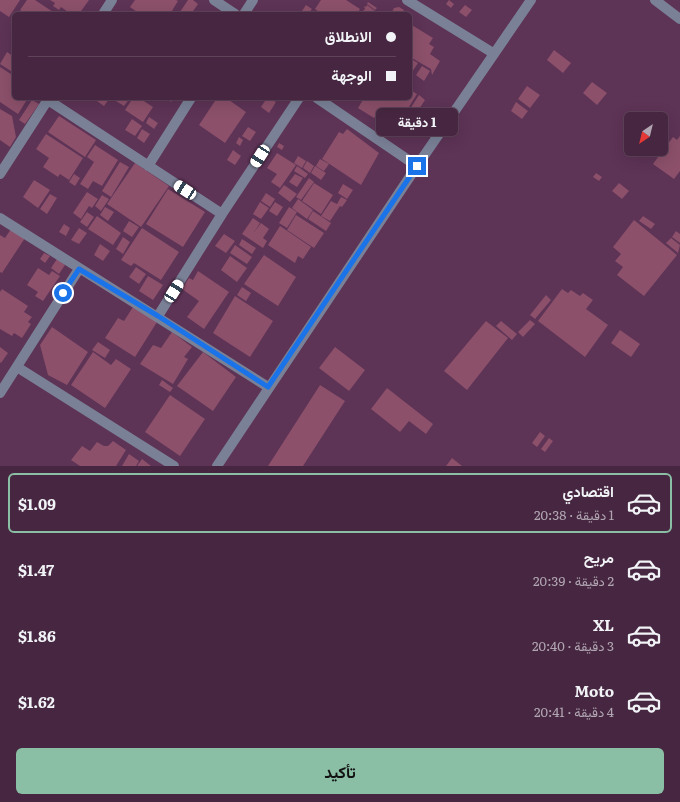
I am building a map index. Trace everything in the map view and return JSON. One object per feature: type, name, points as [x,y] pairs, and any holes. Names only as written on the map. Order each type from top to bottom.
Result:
[{"type":"street","points":[[104,12],[112,0]]},
{"type":"street","points":[[214,0],[232,12]]},
{"type":"street","points":[[245,12],[253,0]]},
{"type":"street","points":[[407,0],[493,53]]},
{"type":"street","points":[[655,0],[680,19]]},
{"type":"street","points":[[217,466],[268,387],[529,1]]},
{"type":"street","points":[[0,174],[47,100]]},
{"type":"street","points":[[49,100],[222,214]]},
{"type":"street","points":[[148,166],[190,100]]},
{"type":"street","points":[[158,316],[222,214],[298,100]]},
{"type":"street","points":[[320,100],[417,166]]},
{"type":"street","points":[[0,218],[79,269],[158,316],[268,387]]},
{"type":"street","points":[[0,393],[79,269]]},
{"type":"street","points":[[17,367],[174,466]]},
{"type":"building","points":[[0,0],[20,0],[9,17],[0,11]]},
{"type":"building","points":[[27,0],[35,0],[53,12],[24,12],[20,10]]},
{"type":"building","points":[[50,0],[89,0],[80,12],[68,12],[61,7],[59,10],[53,6],[55,3]]},
{"type":"building","points":[[135,0],[178,1],[171,12],[137,12],[130,7]]},
{"type":"building","points":[[188,0],[193,0],[198,4],[192,12],[180,12]]},
{"type":"building","points":[[321,0],[346,0],[360,9],[358,12],[319,12],[315,9]]},
{"type":"building","points":[[449,0],[454,4],[451,8],[446,4]]},
{"type":"building","points":[[368,2],[377,8],[375,10],[367,4]]},
{"type":"building","points":[[306,5],[312,9],[310,12],[302,11]]},
{"type":"building","points":[[367,5],[375,11],[362,12],[365,9],[364,6],[366,7]]},
{"type":"building","points":[[465,5],[472,10],[466,17],[459,12]]},
{"type":"building","points":[[399,7],[404,10],[402,12],[392,12],[394,8]]},
{"type":"building","points":[[412,25],[433,38],[429,44],[434,47],[430,54],[440,61],[432,75],[431,69],[412,58]]},
{"type":"building","points":[[554,50],[571,63],[563,73],[547,60]]},
{"type":"building","points":[[7,52],[12,56],[12,72],[0,64]]},
{"type":"building","points":[[412,60],[418,63],[412,72]]},
{"type":"building","points":[[422,66],[430,71],[424,81],[416,75]]},
{"type":"building","points":[[0,67],[12,75],[12,100],[27,100],[18,114],[0,102]]},
{"type":"building","points":[[592,82],[607,93],[597,105],[583,93]]},
{"type":"building","points":[[527,86],[540,95],[530,108],[518,99]]},
{"type":"building","points":[[412,91],[417,94],[394,131],[386,126],[388,122],[376,115],[374,118],[358,108],[363,100],[412,100]]},
{"type":"building","points":[[419,95],[425,100],[401,137],[395,132]]},
{"type":"building","points":[[32,100],[39,104],[25,124],[19,120]]},
{"type":"building","points":[[98,100],[108,100],[104,106]]},
{"type":"building","points":[[117,100],[128,100],[124,106]]},
{"type":"building","points":[[132,100],[142,100],[153,107],[143,122],[125,110]]},
{"type":"building","points":[[216,100],[229,100],[246,112],[225,143],[199,125]]},
{"type":"building","points":[[266,100],[276,102],[269,113],[261,107]]},
{"type":"building","points":[[516,102],[528,111],[522,119],[511,111]]},
{"type":"building","points":[[0,109],[12,116],[16,137],[10,147],[0,140]]},
{"type":"building","points":[[59,116],[96,140],[85,157],[48,132]]},
{"type":"building","points":[[149,117],[158,123],[154,129],[146,123]]},
{"type":"building","points":[[132,119],[142,126],[135,136],[125,130]]},
{"type":"building","points":[[248,127],[256,132],[250,141],[242,136]]},
{"type":"building","points":[[142,129],[150,134],[144,143],[137,138]]},
{"type":"building","points":[[347,129],[379,153],[361,185],[322,159],[339,132],[343,134]]},
{"type":"building","points":[[46,134],[83,158],[69,180],[60,174],[58,177],[43,167],[49,158],[36,149]]},
{"type":"building","points":[[680,136],[680,171],[674,179],[653,164],[659,156],[668,156],[668,144],[673,137],[677,140]]},
{"type":"building","points":[[239,137],[243,140],[240,146],[236,143]]},
{"type":"building","points":[[279,143],[284,146],[282,150],[277,147]]},
{"type":"building","points":[[95,145],[118,160],[102,186],[93,181],[88,189],[80,184],[94,162],[87,157]]},
{"type":"building","points":[[233,150],[241,156],[235,165],[227,160]]},
{"type":"building","points":[[277,153],[296,165],[280,188],[271,182],[277,174],[267,168]]},
{"type":"building","points":[[298,156],[306,161],[302,168],[294,163]]},
{"type":"building","points":[[320,159],[329,164],[324,171],[316,166]]},
{"type":"building","points":[[307,161],[314,166],[310,173],[303,168]]},
{"type":"building","points":[[120,162],[129,167],[111,197],[102,191]]},
{"type":"building","points":[[135,163],[169,186],[141,227],[107,204]]},
{"type":"building","points":[[297,166],[308,174],[305,178],[294,171]]},
{"type":"building","points":[[315,166],[326,173],[321,180],[311,173]]},
{"type":"building","points":[[596,173],[602,177],[599,181],[593,177]]},
{"type":"building","points":[[74,174],[80,178],[75,186],[69,182]]},
{"type":"building","points":[[295,174],[303,178],[297,187],[289,182]]},
{"type":"building","points":[[309,178],[314,182],[301,200],[296,197]]},
{"type":"building","points":[[34,180],[50,190],[38,208],[23,197]]},
{"type":"building","points":[[314,183],[333,195],[321,214],[302,201]]},
{"type":"building","points":[[619,183],[629,191],[622,199],[612,191]]},
{"type":"building","points":[[343,184],[353,190],[347,199],[338,193]]},
{"type":"building","points":[[284,185],[297,194],[290,202],[278,193]]},
{"type":"building","points":[[168,189],[205,212],[183,247],[146,224]]},
{"type":"building","points":[[87,192],[98,199],[92,208],[89,206],[81,219],[73,213]]},
{"type":"building","points":[[266,193],[275,199],[270,207],[261,201]]},
{"type":"building","points":[[50,194],[57,198],[47,214],[40,209]]},
{"type":"building","points":[[102,195],[109,199],[101,211],[95,206]]},
{"type":"building","points":[[341,197],[347,200],[342,207],[340,206],[330,221],[321,216],[331,201],[337,204]]},
{"type":"building","points":[[298,199],[313,210],[307,219],[292,208]]},
{"type":"building","points":[[260,202],[269,208],[261,219],[253,214]]},
{"type":"building","points":[[275,202],[283,207],[277,216],[269,211]]},
{"type":"building","points":[[105,207],[114,212],[108,221],[100,215]]},
{"type":"building","points":[[289,207],[297,212],[287,228],[279,223]]},
{"type":"building","points":[[313,211],[331,223],[326,231],[308,219]]},
{"type":"building","points":[[87,212],[94,217],[87,227],[80,222]]},
{"type":"building","points":[[296,215],[324,233],[314,248],[287,230]]},
{"type":"building","points":[[97,216],[121,233],[113,245],[88,229]]},
{"type":"building","points":[[643,216],[655,224],[651,229],[639,221]]},
{"type":"building","points":[[253,218],[260,223],[254,232],[261,223],[269,229],[263,238],[267,241],[263,248],[242,234]]},
{"type":"building","points":[[634,220],[677,255],[644,296],[617,275],[623,267],[615,261],[621,254],[613,247]]},
{"type":"building","points":[[129,221],[139,227],[132,237],[123,231]]},
{"type":"building","points":[[64,224],[70,228],[66,236],[59,232]]},
{"type":"building","points":[[280,226],[311,247],[303,259],[298,256],[295,263],[268,245]]},
{"type":"building","points":[[79,228],[87,233],[79,244],[71,240]]},
{"type":"building","points":[[142,228],[179,252],[161,280],[134,263],[131,266],[121,260]]},
{"type":"building","points":[[11,229],[25,238],[2,273],[0,272],[0,235],[5,238]]},
{"type":"building","points":[[676,231],[680,234],[680,243],[672,237]]},
{"type":"building","points":[[224,234],[235,241],[226,253],[215,246]]},
{"type":"building","points":[[123,237],[130,242],[123,254],[116,249]]},
{"type":"building","points":[[671,238],[680,245],[678,253],[666,243]]},
{"type":"building","points":[[242,239],[256,248],[252,254],[239,245]]},
{"type":"building","points":[[100,244],[110,251],[103,261],[94,255]]},
{"type":"building","points":[[235,245],[252,257],[247,264],[230,253]]},
{"type":"building","points":[[44,253],[50,256],[45,263],[40,259]]},
{"type":"building","points":[[264,255],[296,277],[278,306],[244,284]]},
{"type":"building","points":[[230,256],[247,268],[237,282],[221,270]]},
{"type":"building","points":[[57,259],[65,265],[59,274],[51,268]]},
{"type":"building","points":[[136,267],[146,274],[139,284],[129,277]]},
{"type":"building","points":[[38,268],[49,275],[52,271],[60,276],[43,301],[35,296],[38,292],[27,285]]},
{"type":"building","points":[[198,271],[229,292],[204,329],[187,317],[199,301],[182,289],[189,278],[193,280]]},
{"type":"building","points":[[148,276],[163,285],[153,300],[139,291]]},
{"type":"building","points":[[242,287],[251,293],[246,301],[237,295]]},
{"type":"building","points":[[2,289],[28,306],[24,312],[32,317],[28,322],[31,324],[22,338],[14,333],[12,336],[0,329],[0,292]]},
{"type":"building","points":[[562,289],[568,293],[571,290],[580,296],[583,293],[593,300],[586,309],[608,325],[585,357],[538,321]]},
{"type":"building","points":[[546,295],[551,300],[535,319],[530,315]]},
{"type":"building","points":[[235,296],[273,321],[250,357],[213,333]]},
{"type":"building","points":[[133,307],[157,322],[135,357],[105,338],[118,318],[124,321]]},
{"type":"building","points":[[530,320],[535,324],[523,337],[518,332]]},
{"type":"building","points":[[486,321],[508,338],[467,390],[444,371]]},
{"type":"building","points":[[501,321],[517,334],[512,340],[496,326]]},
{"type":"building","points":[[52,327],[88,352],[67,385],[48,375],[40,345]]},
{"type":"building","points":[[620,330],[640,344],[631,357],[611,343]]},
{"type":"building","points":[[172,332],[192,347],[184,357],[188,359],[173,384],[140,364],[153,345],[161,348]]},
{"type":"building","points":[[98,342],[110,350],[105,358],[92,350]]},
{"type":"building","points":[[0,347],[8,353],[1,363],[0,362]]},
{"type":"building","points":[[335,347],[365,370],[349,391],[319,368]]},
{"type":"building","points":[[93,352],[111,365],[116,359],[131,369],[105,408],[71,385]]},
{"type":"building","points":[[203,352],[236,377],[213,411],[177,386]]},
{"type":"building","points":[[162,380],[173,388],[170,392],[159,385]]},
{"type":"building","points":[[320,385],[345,401],[303,466],[268,466]]},
{"type":"building","points":[[387,388],[433,424],[426,434],[409,421],[400,432],[371,409]]},
{"type":"building","points":[[170,395],[205,419],[180,456],[145,432]]},
{"type":"building","points":[[540,432],[545,436],[537,447],[532,443]]},
{"type":"building","points":[[549,438],[553,441],[545,452],[541,449]]},
{"type":"building","points":[[113,441],[126,450],[116,466],[80,466],[71,460],[82,446],[90,451],[97,442],[104,446],[108,446]]},
{"type":"building","points":[[129,454],[139,461],[136,466],[122,466]]},
{"type":"building","points":[[452,458],[462,466],[446,466]]},
{"type":"building","points":[[142,459],[151,466],[137,466]]},
{"type":"route","points":[[63,293],[79,269],[158,316],[268,387],[417,166]]}]
